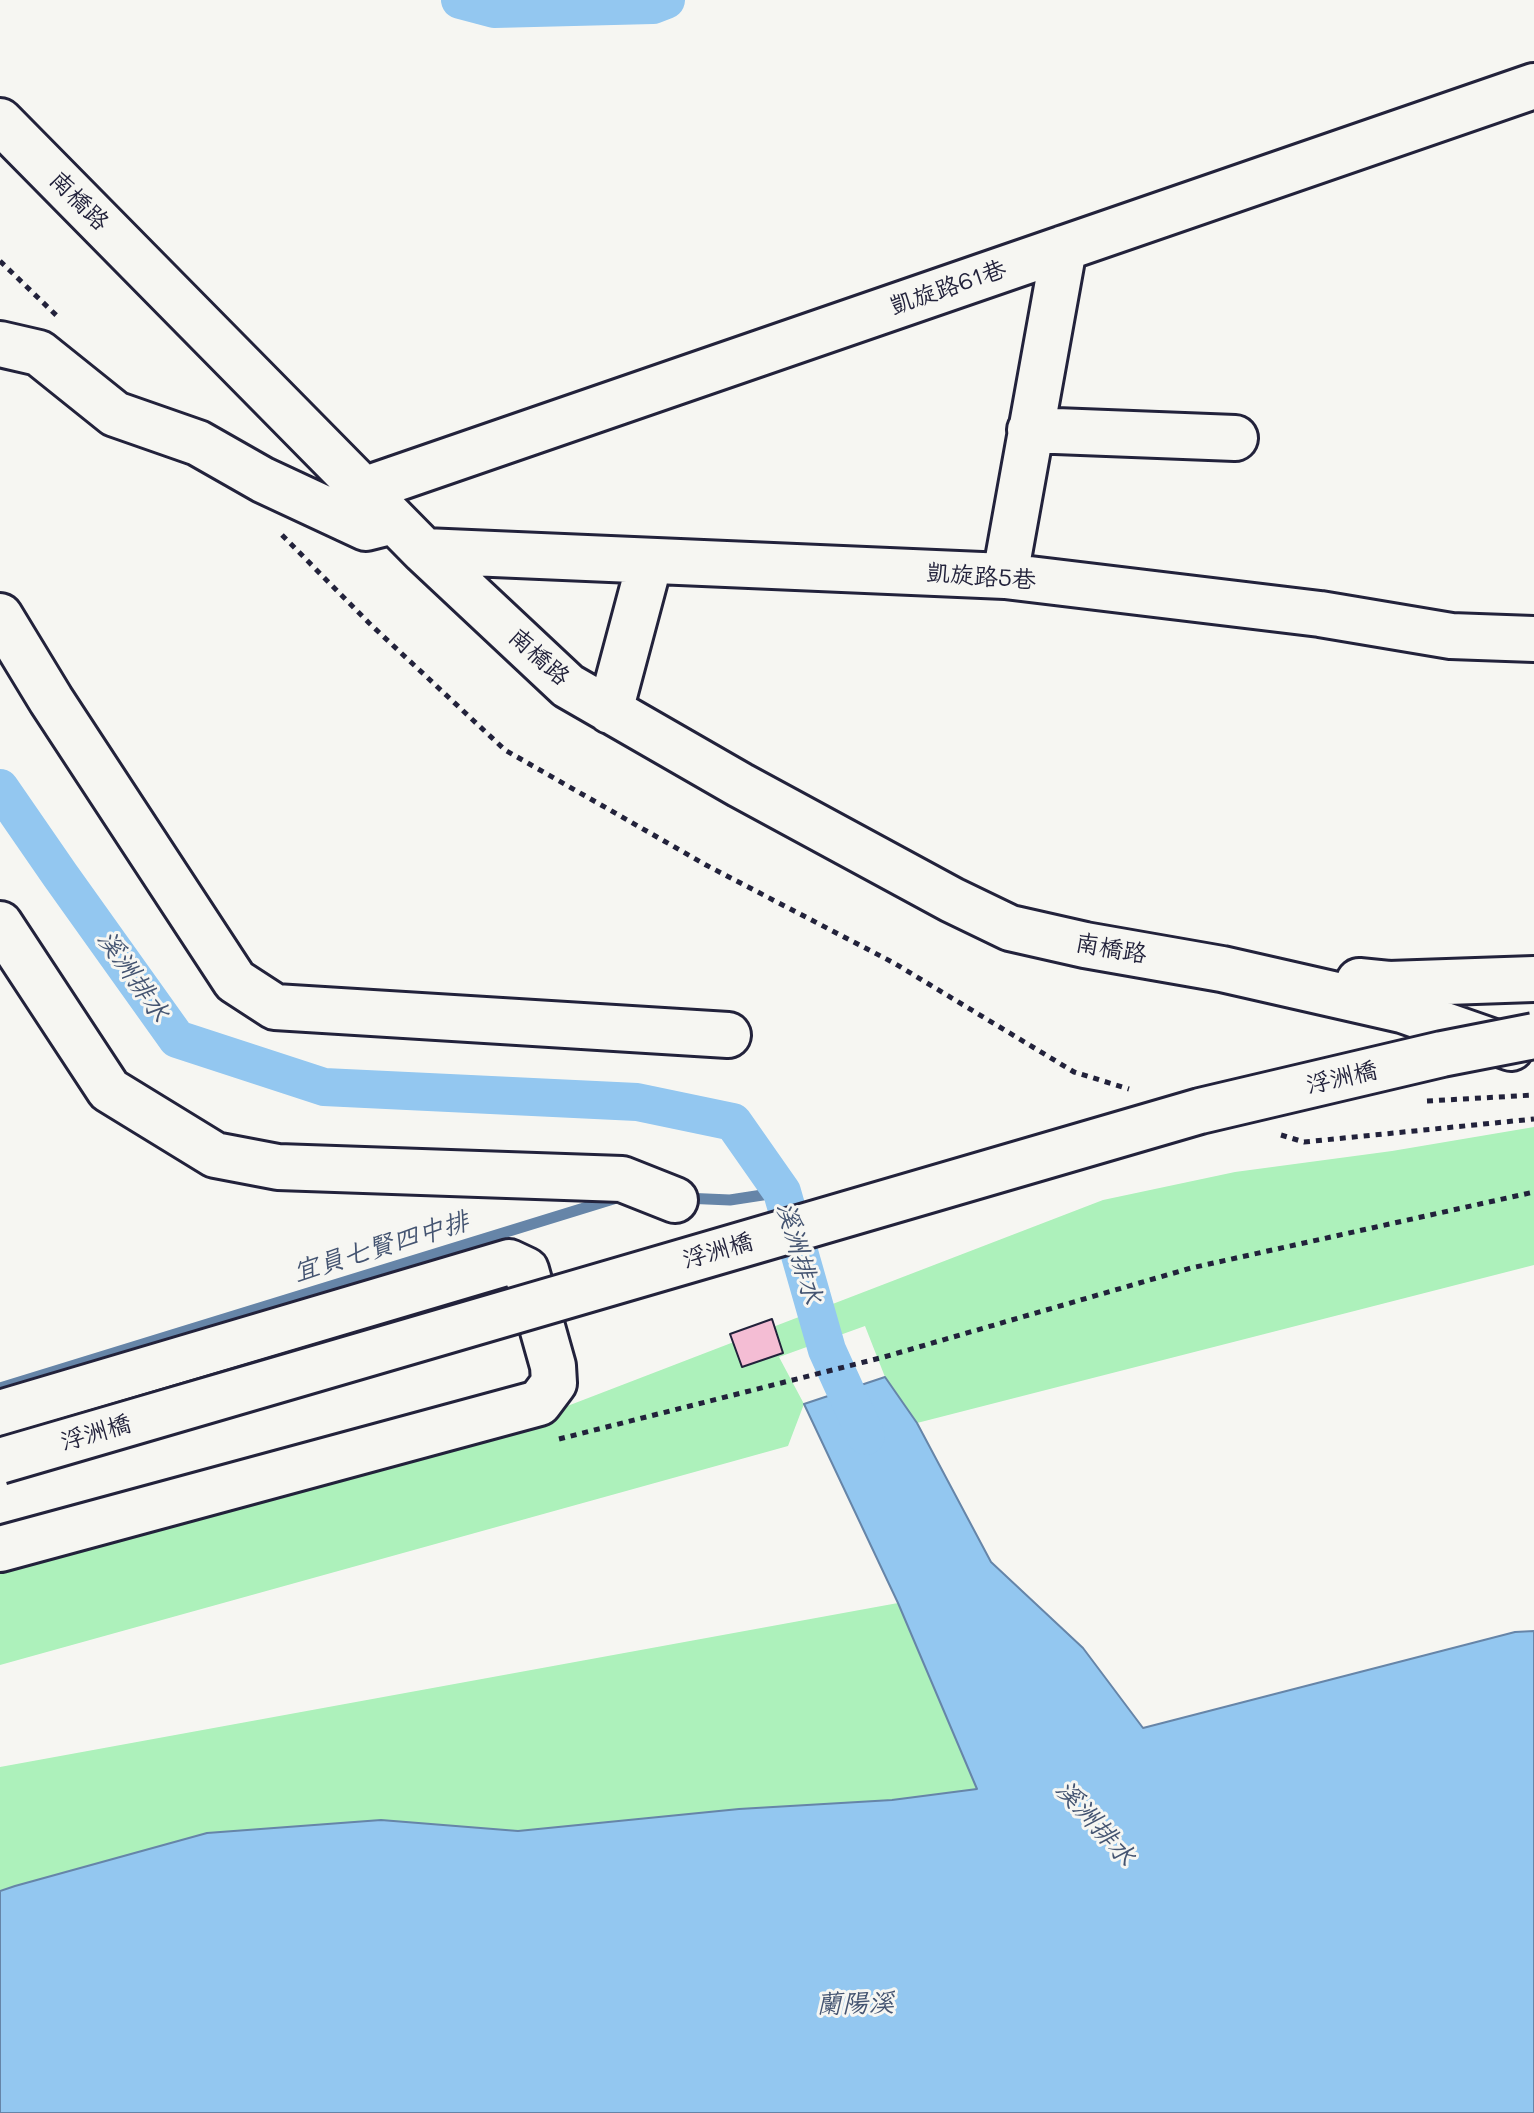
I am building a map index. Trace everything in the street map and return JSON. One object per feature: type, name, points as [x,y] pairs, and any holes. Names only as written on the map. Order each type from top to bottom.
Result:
[{"type":"street","name":"凱旋路61巷","points":[[363,490],[1534,86]]},
{"type":"street","name":"南橋路","points":[[0,121],[409,536],[568,686],[820,828],[1010,928],[1085,945],[1222,969],[1402,1010],[1534,1055]]},
{"type":"street","points":[[1005,576],[1064,248]]},
{"type":"street","name":"凱旋路5巷","points":[[0,344],[39,353],[115,414],[198,443],[263,480],[366,528],[409,536],[650,561],[1005,576],[1320,614],[1451,636],[1534,639]]},
{"type":"street","points":[[1030,430],[1235,438]]},
{"type":"street","points":[[610,711],[650,561]]},
{"type":"street","points":[[0,616],[51,700],[235,981],[275,1007],[728,1035]]},
{"type":"street","points":[[0,924],[109,1090],[215,1155],[278,1167],[622,1179],[675,1200]]},
{"type":"street","name":"南橋路","points":[[1222,969],[1389,984],[1534,979]]},
{"type":"street","name":"浮洲橋","points":[[0,1461],[1200,1111],[1442,1054],[1534,1036]]},
{"type":"street","points":[[0,1413],[509,1262],[526,1270],[553,1366],[554,1383],[539,1403],[0,1549]]},
{"type":"path","points":[[1426,1101],[1534,1095]]},
{"type":"path","points":[[558,1439],[871,1360],[1191,1268],[1534,1192]]},
{"type":"green space","points":[[1534,1127],[1534,1265],[917,1423],[885,1377],[865,1326],[779,1357],[804,1404],[788,1446],[0,1665],[0,1560],[557,1410],[1103,1200],[1235,1172],[1392,1151]]},
{"type":"green space","points":[[898,1603],[978,1789],[892,1800],[739,1809],[518,1831],[381,1820],[207,1833],[0,1891],[0,1767]]},
{"type":"water","name":"蘭陽溪","points":[[885,1377],[917,1423],[991,1562],[1083,1648],[1143,1728],[1515,1632],[1534,1631],[1534,2113],[0,2113],[0,1891],[15,1886],[207,1833],[381,1820],[518,1831],[739,1809],[892,1800],[977,1789],[898,1603],[804,1404]]},
{"type":"building","points":[[772,1319],[783,1353],[742,1367],[730,1334]]},
{"type":"waterway","points":[[460,0],[494,9],[653,5],[666,0]]},
{"type":"waterway","name":"溪洲排水","points":[[0,788],[177,1039],[324,1087],[637,1102],[733,1122],[782,1192],[827,1350],[866,1436]]},
{"type":"waterway","name":"宜員七賢四中排","points":[[684,1198],[730,1200],[782,1192]]},
{"type":"waterway","name":"宜員七賢四中排","points":[[0,1388],[623,1196]]}]
